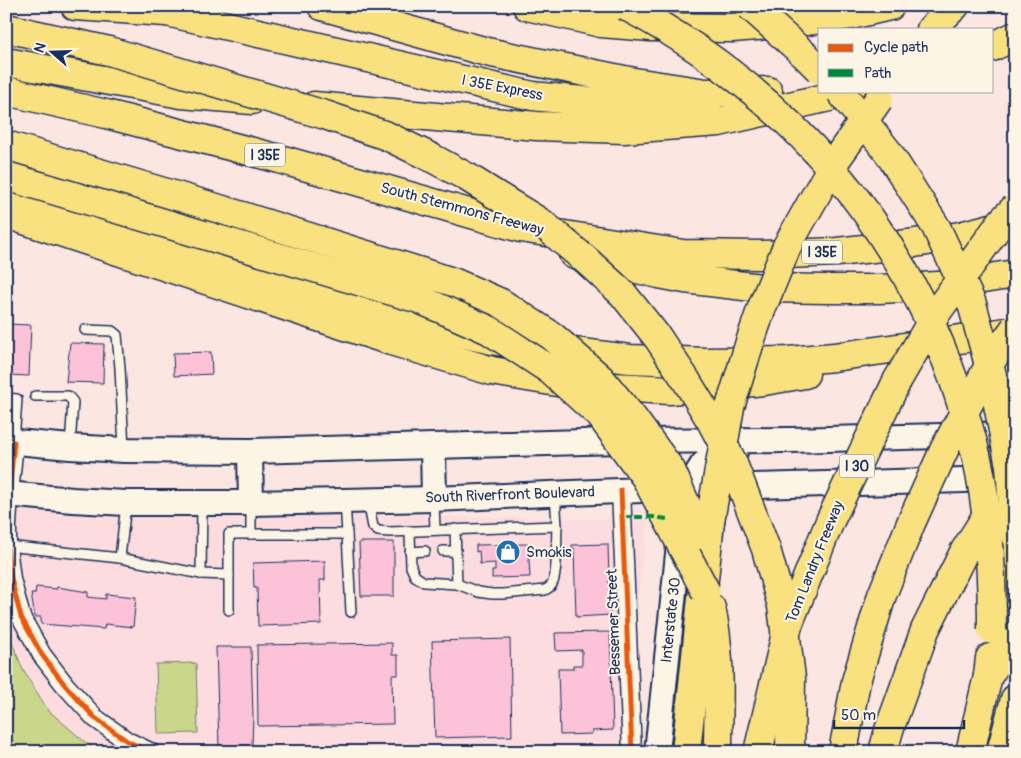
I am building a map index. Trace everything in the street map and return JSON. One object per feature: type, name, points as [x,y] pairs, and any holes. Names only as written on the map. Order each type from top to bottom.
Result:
[{"type":"highway","name":"I 35E Express","points":[[75,6],[157,9],[542,97],[588,102],[684,107],[754,102],[834,92]]},
{"type":"highway","points":[[322,6],[487,52],[634,82],[706,93],[818,90]]},
{"type":"highway","points":[[527,6],[601,23],[651,27],[732,28],[793,23],[852,15],[890,6]]},
{"type":"highway","points":[[625,6],[670,31],[722,66],[752,89],[791,126],[824,159],[856,196],[904,269],[921,302],[944,352],[962,404],[981,474],[988,530],[992,630],[988,676],[970,752]]},
{"type":"highway","points":[[750,6],[818,68]]},
{"type":"highway","points":[[933,28],[955,6]]},
{"type":"highway","points":[[6,28],[109,51],[325,115],[387,136],[467,177],[543,224],[623,294],[658,338],[711,421],[732,461],[766,549],[782,606],[791,678],[790,752]]},
{"type":"highway","points":[[994,46],[1015,36]]},
{"type":"highway","points":[[6,62],[180,94],[537,126],[585,128],[624,129],[719,122],[852,92]]},
{"type":"highway","name":"South Stemmons Freeway","points":[[6,91],[106,114],[276,158],[521,228],[683,254],[760,256],[837,252],[960,236],[1015,222]]},
{"type":"highway","points":[[843,92],[888,152],[936,227],[972,304],[994,378],[1010,466],[1015,534]]},
{"type":"highway","points":[[686,752],[710,521],[730,407],[755,328],[788,246],[835,161],[884,92]]},
{"type":"highway","points":[[6,145],[453,282],[501,303],[552,336],[601,379],[632,417],[671,470],[699,535],[706,592],[715,629],[718,665],[718,752]]},
{"type":"highway","points":[[6,176],[419,300],[489,330],[550,370],[600,414],[646,478],[706,592]]},
{"type":"highway","points":[[6,194],[179,245],[346,301],[447,330],[497,341],[630,359],[705,362],[788,361],[834,357],[970,338],[1015,329]]},
{"type":"highway","name":"Tom Landry Freeway","points":[[758,752],[788,625],[830,521],[897,381],[937,312],[1002,221],[1015,208]]},
{"type":"highway","points":[[6,214],[391,341],[483,368],[575,385],[670,390],[764,381],[822,371],[834,357]]},
{"type":"highway","points":[[521,228],[564,252],[676,277],[761,288],[879,289],[938,286],[1015,274]]},
{"type":"highway","points":[[843,752],[856,681],[882,595],[911,523],[949,440],[994,358],[1015,329]]},
{"type":"highway","points":[[883,752],[925,630],[964,552],[1015,469]]},
{"type":"highway","points":[[988,676],[1006,649],[1015,541]]},
{"type":"highway","points":[[1001,752],[1015,699]]},
{"type":"main road","points":[[10,442],[124,450],[250,451],[620,441],[791,440],[1015,434]]},
{"type":"main road","points":[[688,488],[703,464],[726,454],[791,440]]},
{"type":"main road","points":[[432,446],[434,499]]},
{"type":"main road","points":[[250,451],[251,503]]},
{"type":"main road","name":"South Riverfront Boulevard","points":[[7,494],[126,503],[251,503],[434,499],[621,490],[1015,478]]},
{"type":"main road","name":"Interstate 30","points":[[657,752],[682,517],[688,488]]},
{"type":"street","points":[[10,442],[7,546],[11,579],[21,617],[42,655],[65,685],[95,718],[127,742],[150,752]]},
{"type":"street","name":"Bessemer Street","points":[[621,490],[632,752]]},
{"type":"lane","points":[[85,330],[112,331],[117,335],[124,450]]},
{"type":"lane","points":[[35,396],[68,396],[73,402],[70,447]]},
{"type":"lane","points":[[6,398],[17,399],[10,442]]},
{"type":"lane","points":[[410,531],[411,567],[415,576],[424,582],[457,584],[478,592],[492,594],[545,590],[550,588],[554,582],[556,565],[555,493]]},
{"type":"lane","points":[[434,499],[435,530]]},
{"type":"lane","points":[[345,500],[351,612]]},
{"type":"lane","points":[[368,500],[373,527],[378,531],[556,526]]},
{"type":"lane","points":[[120,558],[126,503]]},
{"type":"lane","points":[[201,574],[202,503]]},
{"type":"lane","points":[[251,503],[251,534]]},
{"type":"lane","points":[[455,529],[457,584]]},
{"type":"lane","points":[[229,610],[229,534],[347,534]]},
{"type":"lane","points":[[7,546],[120,558],[201,574],[229,575]]},
{"type":"lane","points":[[443,551],[456,550]]},
{"type":"lane","points":[[410,552],[425,551]]},
{"type":"shaded area","points":[[6,509],[648,520],[618,752],[6,752]]},
{"type":"green space","points":[[6,627],[23,670],[48,710],[86,743],[100,752],[6,752]]},
{"type":"green space","points":[[196,663],[198,733],[158,734],[156,664]]},
{"type":"building","points":[[6,324],[31,325],[29,376],[6,375]]},
{"type":"building","points":[[70,343],[104,344],[103,383],[66,382]]},
{"type":"building","points":[[211,352],[212,374],[174,376],[173,353]]},
{"type":"building","points":[[359,542],[394,542],[394,596],[361,596]]},
{"type":"building","points":[[528,544],[530,577],[492,578],[492,571],[495,571],[495,563],[480,564],[479,551],[476,552],[476,545]]},
{"type":"building","points":[[608,544],[610,615],[576,617],[574,548],[572,549],[572,545]]},
{"type":"building","points":[[325,561],[325,580],[320,580],[321,624],[258,626],[257,588],[254,588],[253,563]]},
{"type":"building","points":[[36,587],[57,589],[57,587],[88,592],[88,597],[106,599],[106,594],[136,597],[133,627],[105,624],[104,629],[41,624],[41,617],[35,617],[31,594],[35,594]]},
{"type":"building","points":[[610,632],[613,730],[592,731],[592,734],[560,735],[558,669],[573,669],[573,665],[582,665],[582,650],[556,651],[555,633]]},
{"type":"building","points":[[510,639],[512,736],[435,738],[432,641]]},
{"type":"building","points":[[392,643],[392,655],[398,655],[398,675],[392,675],[393,724],[258,726],[257,645]]},
{"type":"building","points":[[216,647],[251,647],[252,745],[219,746]]},
{"type":"marked path","points":[[623,517],[667,519]]},
{"type":"cycle path","points":[[14,442],[7,546],[11,579],[21,617],[42,655],[65,685],[95,718],[127,741],[150,752]]},
{"type":"cycle path","points":[[621,490],[632,752]]},
{"type":"place","name":"Smokis","points":[[508,552]]}]
